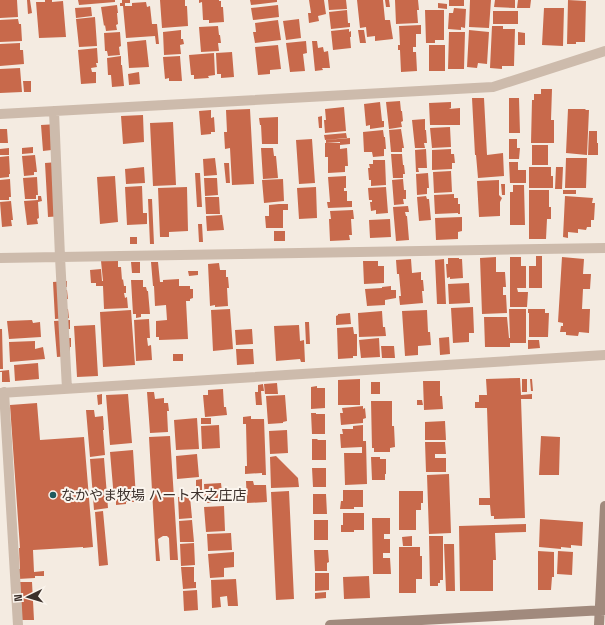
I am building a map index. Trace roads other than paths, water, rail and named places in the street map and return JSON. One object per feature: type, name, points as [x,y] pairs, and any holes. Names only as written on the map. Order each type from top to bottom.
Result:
[{"type":"street","points":[[0,114],[493,87],[605,51]]},
{"type":"street","points":[[54,111],[67,389]]},
{"type":"street","points":[[0,258],[605,248]]},
{"type":"street","points":[[18,625],[2,393],[605,355]]},
{"type":"street","points":[[599,625],[602,610],[605,506]]},
{"type":"street","points":[[330,625],[602,610]]},
{"type":"place","name":"なかやま牧場 ハート木之庄店","points":[[53,495]]}]
